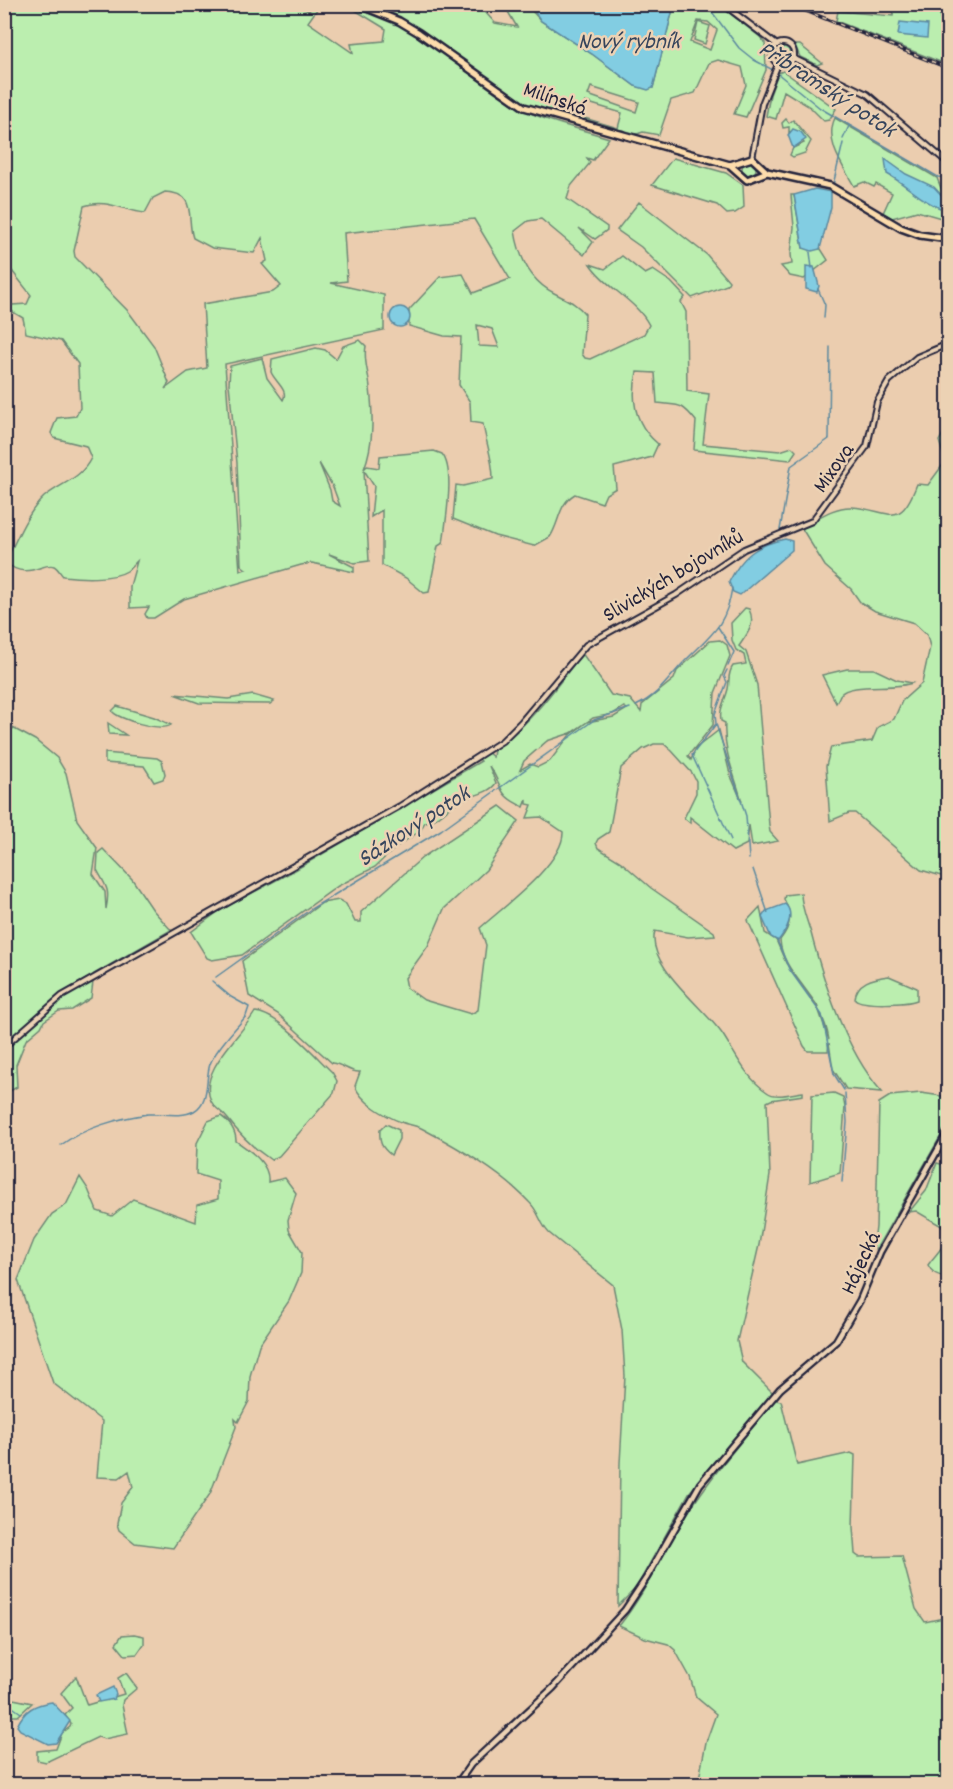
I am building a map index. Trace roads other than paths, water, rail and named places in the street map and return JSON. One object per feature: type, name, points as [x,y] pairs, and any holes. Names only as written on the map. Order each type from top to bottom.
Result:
[{"type":"main road","name":"Milínská","points":[[357,4],[399,21],[419,33],[524,107],[730,165],[747,180],[758,176]]},
{"type":"main road","name":"Milínská","points":[[730,165],[740,163],[745,158],[752,158]]},
{"type":"main road","points":[[752,158],[760,168],[767,172],[830,186],[901,228],[934,238],[948,238]]},
{"type":"main road","points":[[738,172],[740,163]]},
{"type":"main road","points":[[758,176],[760,168]]},
{"type":"main road","points":[[758,176],[767,172]]},
{"type":"main road","name":"Hájecká","points":[[457,1785],[471,1764],[553,1688],[625,1610],[647,1577],[700,1484],[780,1389],[824,1352],[843,1332],[860,1300],[880,1252],[948,1132]]},
{"type":"street","points":[[723,4],[777,45]]},
{"type":"street","points":[[778,64],[772,56],[777,45],[784,43],[791,47],[793,58]]},
{"type":"street","points":[[778,64],[787,64],[793,58]]},
{"type":"street","points":[[793,58],[870,95],[948,163]]},
{"type":"street","points":[[752,158],[762,104],[778,64]]},
{"type":"street","name":"Mixova","points":[[799,527],[816,517],[863,454],[870,439],[877,402],[889,381],[917,357],[948,344]]},
{"type":"street","name":"Slivických bojovníků","points":[[4,1047],[62,996],[400,806],[502,741],[522,722],[586,645],[666,601],[744,549],[799,527]]},
{"type":"water","name":"Nový rybník","points":[[530,5],[674,5],[653,88],[648,90],[635,86],[592,54],[541,21]]},
{"type":"water","points":[[900,22],[928,25],[927,38],[898,35]]},
{"type":"water","points":[[793,129],[801,132],[806,139],[793,148],[788,135]]},
{"type":"water","points":[[885,159],[906,174],[934,187],[948,204],[940,208],[933,205],[887,174]]},
{"type":"water","points":[[815,189],[831,192],[831,207],[820,249],[812,251],[803,248],[794,195]]},
{"type":"water","points":[[806,266],[814,267],[819,286],[817,292],[806,289]]},
{"type":"water","points":[[396,307],[404,307],[410,313],[410,321],[404,327],[396,327],[390,321],[390,313]]},
{"type":"water","points":[[785,539],[792,541],[792,550],[740,595],[733,592],[729,582],[739,565],[758,548]]},
{"type":"water","points":[[785,904],[790,917],[787,928],[778,941],[771,937],[762,917],[766,911]]},
{"type":"water","points":[[113,1687],[116,1694],[114,1699],[99,1702],[96,1695]]},
{"type":"water","points":[[52,1702],[70,1721],[56,1743],[48,1744],[20,1730],[17,1726],[27,1712],[40,1704]]},
{"type":"waterway","name":"Příbramský potok","points":[[706,4],[739,48],[754,60],[773,70]]},
{"type":"waterway","name":"Příbramský potok","points":[[777,73],[820,108],[938,177],[948,178]]},
{"type":"waterway","name":"Sázkový potok","points":[[843,139],[849,126]]},
{"type":"waterway","name":"Sázkový potok","points":[[833,185],[843,143]]},
{"type":"waterway","name":"Sázkový potok","points":[[810,252],[812,268]]},
{"type":"waterway","name":"Sázkový potok","points":[[818,289],[825,305],[824,318]]},
{"type":"waterway","name":"Sázkový potok","points":[[780,530],[791,466],[829,439],[830,347]]},
{"type":"waterway","name":"Sázkový potok","points":[[636,706],[657,692],[715,630],[725,613],[732,588]]},
{"type":"waterway","points":[[718,627],[734,652],[728,666]]},
{"type":"waterway","points":[[727,670],[724,676],[727,682],[715,714],[716,724],[746,816],[749,859]]},
{"type":"waterway","name":"Sázkový potok","points":[[216,977],[311,909],[441,830],[594,720],[630,708]]},
{"type":"waterway","points":[[716,724],[692,755],[731,840]]},
{"type":"waterway","points":[[753,869],[768,913]]},
{"type":"waterway","points":[[777,940],[789,969],[822,1015],[834,1074],[844,1090]]},
{"type":"waterway","name":"Sázkový potok","points":[[61,1145],[91,1129],[114,1121],[148,1114],[183,1114],[199,1107],[205,1096],[210,1064],[246,1016],[249,1007],[231,997],[212,981]]},
{"type":"waterway","points":[[842,1182],[847,1122],[845,1093]]},
{"type":"waterway","name":"Sázkový potok","points":[[4,1701],[21,1713]]},
{"type":"railway","points":[[789,4],[948,68]]}]
